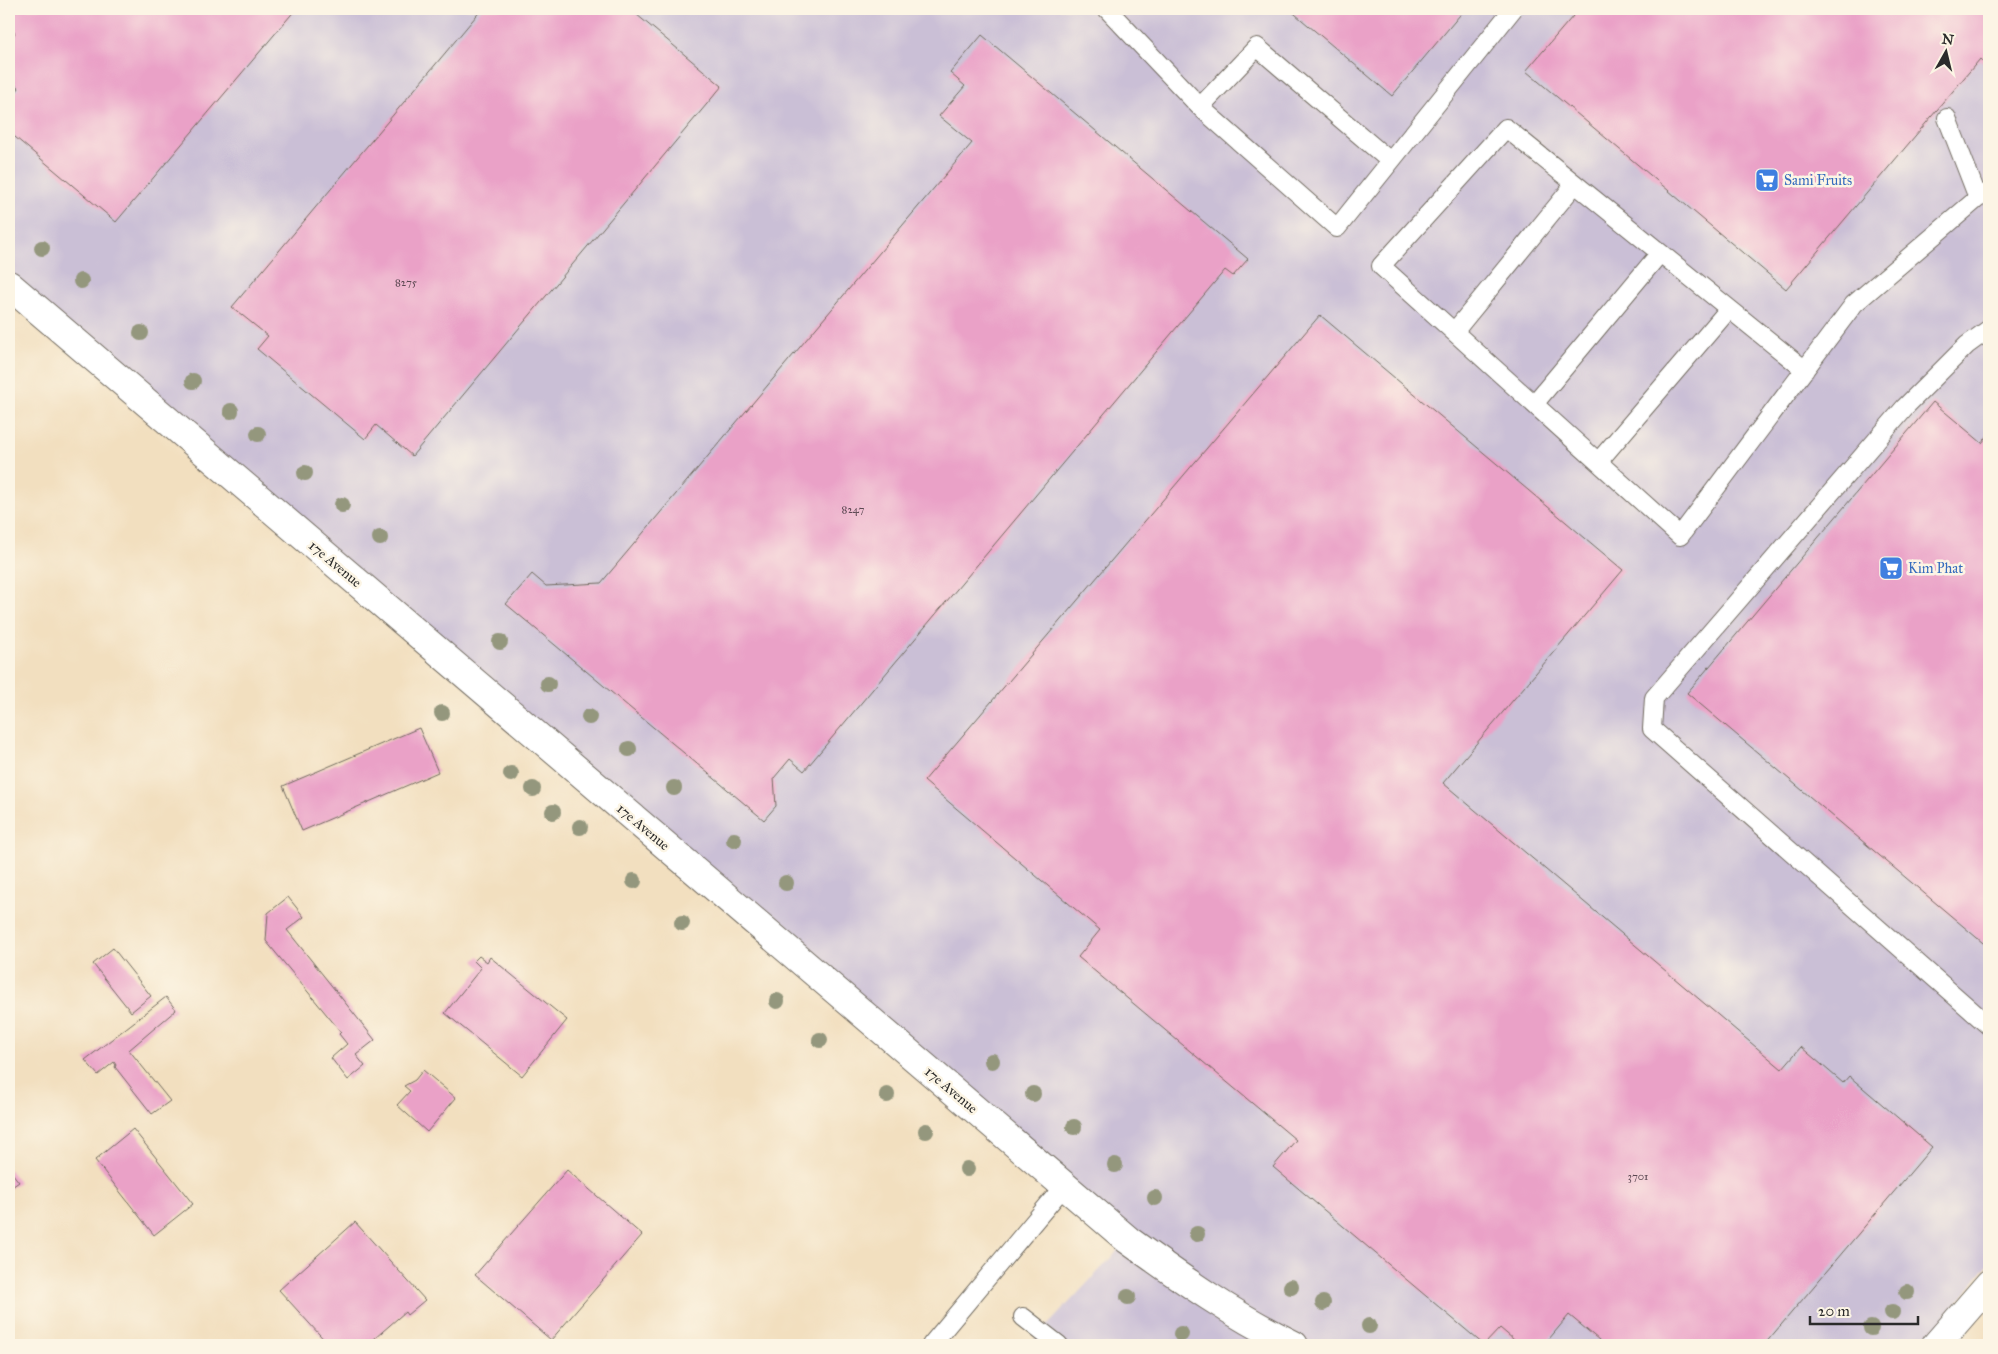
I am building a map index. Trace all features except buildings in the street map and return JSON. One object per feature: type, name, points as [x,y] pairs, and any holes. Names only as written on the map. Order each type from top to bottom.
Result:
[{"type":"street","name":"17e Avenue","points":[[9,285],[1128,1240],[1201,1293],[1255,1326],[1294,1345]]},
{"type":"street","points":[[1936,1345],[1989,1284]]},
{"type":"lane","points":[[1106,9],[1200,107],[1337,228],[1513,9]]},
{"type":"lane","points":[[1200,107],[1257,47],[1390,161]]},
{"type":"lane","points":[[1804,370],[1506,128],[1381,266],[1680,536],[1854,304],[1984,195],[1948,118]]},
{"type":"lane","points":[[1454,332],[1575,184]]},
{"type":"lane","points":[[1534,404],[1660,253]]},
{"type":"lane","points":[[1598,462],[1729,309]]},
{"type":"lane","points":[[1989,329],[1967,344],[1905,407],[1654,698],[1652,729],[1989,1026]]},
{"type":"lane","points":[[931,1345],[1064,1186]]},
{"type":"lane","points":[[1023,1317],[1060,1345]]},
{"type":"shaded area","points":[[9,9],[1989,9],[1989,1263],[1924,1345],[1029,1345],[1128,1240],[9,283]]},
{"type":"place","name":"Sami Fruits","points":[[1767,180]]},
{"type":"place","name":"Kim Phat","points":[[1891,568]]}]
